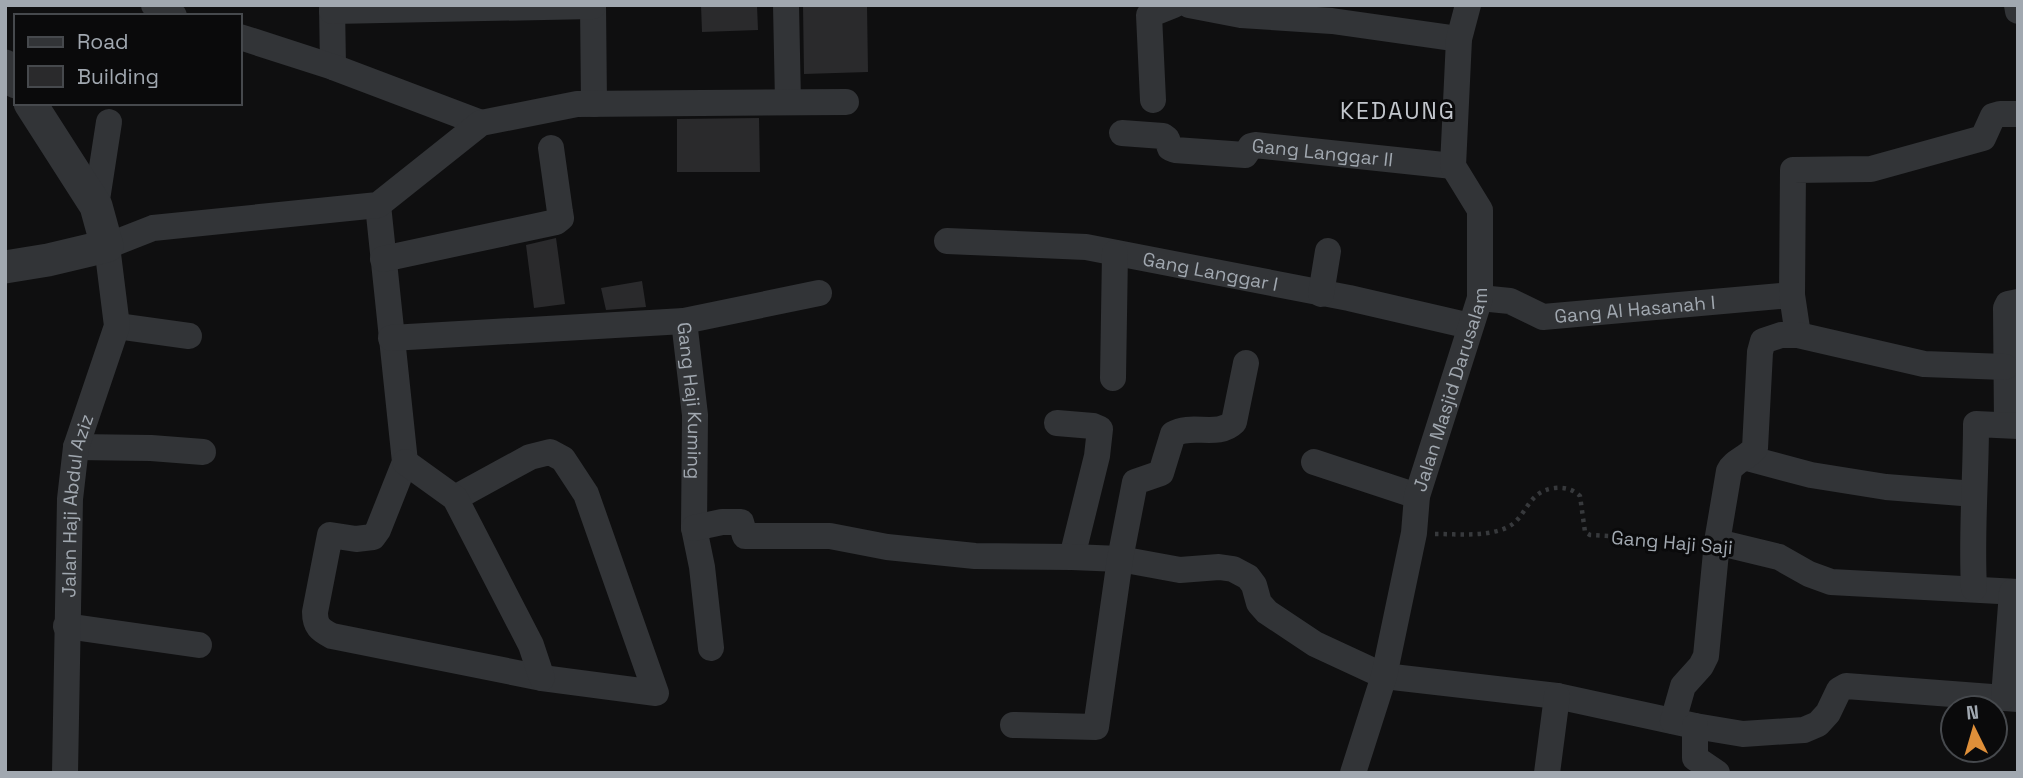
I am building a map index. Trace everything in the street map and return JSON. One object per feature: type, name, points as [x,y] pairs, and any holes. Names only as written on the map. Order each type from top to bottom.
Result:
[{"type":"street","points":[[154,5],[169,14]]},
{"type":"street","points":[[786,5],[788,102]]},
{"type":"street","points":[[1153,100],[1149,15],[1174,5]]},
{"type":"street","points":[[1453,166],[1459,39],[1468,5]]},
{"type":"street","points":[[2017,5],[2018,11]]},
{"type":"street","points":[[333,67],[332,8],[593,6],[594,104]]},
{"type":"street","points":[[1204,6],[1241,15],[1333,13],[1459,39]]},
{"type":"street","points":[[242,38],[333,67],[481,123]]},
{"type":"street","points":[[5,267],[107,246],[153,228],[378,205],[481,123],[577,104],[846,102]]},
{"type":"street","points":[[31,105],[96,205],[107,246]]},
{"type":"street","points":[[1798,335],[1792,295],[1793,170],[1871,169],[1983,138],[1993,116],[2018,114]]},
{"type":"street","points":[[96,205],[109,122]]},
{"type":"street","name":"Gang Langgar II","points":[[1122,133],[1163,136],[1170,148],[1175,150],[1245,155],[1251,146],[1255,145],[1453,166]]},
{"type":"street","points":[[383,259],[556,222],[561,218],[561,212],[551,148]]},
{"type":"street","name":"Jalan Masjid Darusalam","points":[[1353,773],[1384,676],[1415,533],[1417,496],[1480,298],[1480,210],[1453,166]]},
{"type":"street","points":[[378,205],[405,462],[373,537],[356,539],[330,535],[315,612],[319,629],[332,636],[542,678],[656,693],[586,494],[563,458],[550,452],[530,457],[455,498]]},
{"type":"street","name":"Gang Langgar I","points":[[947,241],[1086,247],[1470,326]]},
{"type":"street","name":"Jalan Haji Abdul Aziz","points":[[65,773],[70,499],[76,447],[117,327],[107,246]]},
{"type":"street","points":[[1321,294],[1328,251]]},
{"type":"street","points":[[1112,378],[1115,253]]},
{"type":"street","points":[[684,321],[819,293]]},
{"type":"street","name":"Gang Al Hasanah I","points":[[1480,298],[1510,301],[1543,317],[1792,295]]},
{"type":"street","points":[[1974,588],[1972,542],[1976,424],[2012,425],[2005,367],[2006,308],[2008,304],[2018,302]]},
{"type":"street","name":"Gang Haji Kuming","points":[[391,338],[684,321],[695,415],[694,528],[702,567],[711,648]]},
{"type":"street","points":[[117,327],[189,336]]},
{"type":"street","points":[[1717,773],[1695,758],[1684,724],[1683,686],[1706,656],[1717,542],[1729,471],[1732,465],[1746,458],[1755,447],[1759,352],[1763,341],[1781,335],[1798,335],[1924,365],[2005,367]]},
{"type":"street","points":[[1013,725],[1096,727],[1120,559],[1135,482],[1161,473],[1173,434],[1181,429],[1220,430],[1228,428],[1234,422],[1246,363]]},
{"type":"street","points":[[1057,423],[1096,426],[1100,431],[1097,456],[1072,557]]},
{"type":"street","points":[[76,447],[203,452]]},
{"type":"street","points":[[1746,458],[1824,477],[1886,487],[1962,493]]},
{"type":"street","points":[[1314,461],[1417,496]]},
{"type":"street","points":[[405,462],[455,498],[531,645],[542,678]]},
{"type":"street","points":[[694,528],[722,522],[741,522],[745,536],[830,536],[887,547],[975,556],[1120,559],[1180,570],[1219,567],[1233,569],[1248,577],[1254,585],[1259,603],[1267,612],[1315,644],[1384,676],[1557,695],[1684,724],[1743,734],[1804,730],[1818,724],[1828,713],[1839,690],[1846,686],[2011,698],[2015,592]]},
{"type":"street","name":"Gang Haji Saji","points":[[1717,542],[1779,558],[1831,582],[2015,592]]},
{"type":"street","points":[[66,626],[199,645]]},
{"type":"street","points":[[1547,773],[1557,695]]},
{"type":"path","name":"Gang Haji Saji","points":[[1415,533],[1486,534],[1502,529],[1517,519],[1538,492],[1559,487],[1570,489],[1580,496],[1583,527],[1585,532],[1590,534],[1717,542]]},
{"type":"building","points":[[701,5],[757,5],[758,30],[702,32]]},
{"type":"building","points":[[803,5],[867,5],[868,72],[804,74]]},
{"type":"building","points":[[759,118],[760,172],[677,172],[677,119]]},
{"type":"building","points":[[556,238],[565,304],[534,308],[526,245]]},
{"type":"building","points":[[642,281],[646,307],[606,310],[601,288]]},
{"type":"district","name":"KEDAUNG","points":[[1398,111]]}]
